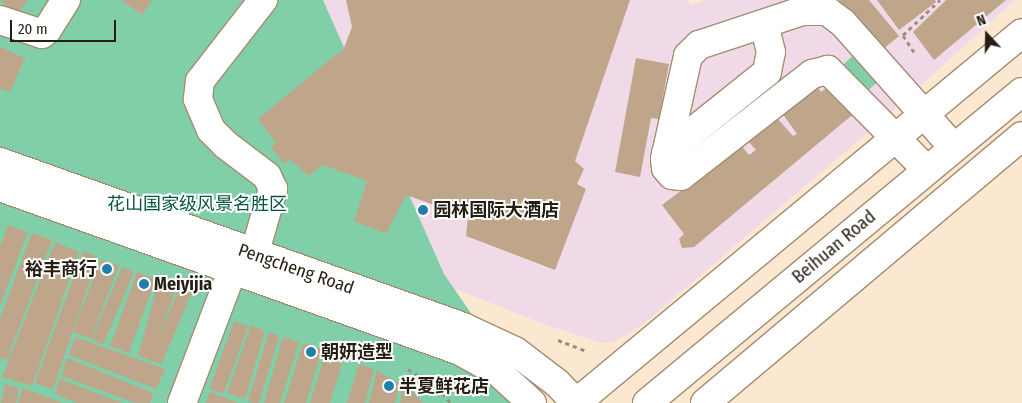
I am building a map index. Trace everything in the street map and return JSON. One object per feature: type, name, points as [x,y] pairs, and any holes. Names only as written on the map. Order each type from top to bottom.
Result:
[{"type":"main road","points":[[0,20],[42,34],[47,30],[66,0]]},
{"type":"main road","points":[[182,403],[244,262],[273,189],[267,176],[226,145],[211,130],[198,99],[200,81],[263,0]]},
{"type":"main road","points":[[928,170],[828,70],[812,74],[680,176],[672,175],[666,168],[666,153],[688,56],[699,45],[802,11],[827,11],[843,23],[923,116],[954,148]]},
{"type":"main road","points":[[666,153],[767,72],[771,52],[764,24]]},
{"type":"main road","points":[[576,403],[1022,33]]},
{"type":"main road","name":"Beihuan Road","points":[[646,403],[1022,92]]},
{"type":"main road","name":"Beihuan Road","points":[[705,403],[1022,136]]},
{"type":"main road","name":"Pengcheng Road","points":[[0,162],[460,351],[498,372],[532,403]]},
{"type":"main road","name":"Pengcheng Road","points":[[0,187],[472,331],[515,351],[557,382],[576,403]]},
{"type":"path","points":[[551,338],[592,352]]},
{"type":"path","points":[[404,366],[437,387],[451,403]]},
{"type":"shaded area","points":[[0,0],[687,0],[692,5],[704,0],[1015,0],[886,117],[641,326],[614,342],[602,343],[546,325],[12,114]]},
{"type":"green space","name":"花山国家级风景名胜区","points":[[0,0],[323,0],[444,274],[533,403],[0,403]]},
{"type":"green space","points":[[857,52],[881,79],[864,94],[840,67]]},
{"type":"building","points":[[0,0],[28,0],[17,14]]},
{"type":"building","points":[[121,0],[152,0],[142,15]]},
{"type":"building","points":[[346,0],[630,0],[575,161],[584,169],[577,184],[586,189],[555,270],[466,236],[468,217],[406,195],[386,234],[354,221],[367,181],[323,165],[309,176],[290,160],[284,164],[271,147],[276,143],[258,119],[344,48],[352,27]]},
{"type":"building","points":[[839,0],[869,0],[899,36],[881,51]]},
{"type":"building","points":[[877,0],[935,0],[936,2],[899,30]]},
{"type":"building","points":[[946,0],[1006,0],[934,60],[913,32]]},
{"type":"building","points":[[0,47],[25,58],[10,92],[0,89]]},
{"type":"building","points":[[636,58],[669,64],[659,119],[651,118],[640,177],[615,172]]},
{"type":"building","points":[[833,83],[857,111],[694,247],[682,248],[679,239],[684,234],[662,205],[741,145],[749,155],[756,150],[747,140],[776,117],[793,136],[797,134],[782,113],[817,86],[821,92]]},
{"type":"building","points":[[8,225],[28,232],[0,306],[0,247]]},
{"type":"building","points":[[32,233],[52,240],[7,360],[0,358],[0,319]]},
{"type":"building","points":[[55,242],[79,252],[32,386],[2,377]]},
{"type":"building","points":[[83,251],[98,257],[53,389],[35,383]]},
{"type":"building","points":[[101,259],[119,266],[91,339],[73,332]]},
{"type":"building","points":[[122,267],[134,272],[103,345],[91,340]]},
{"type":"building","points":[[137,272],[156,279],[129,353],[110,346]]},
{"type":"building","points":[[159,280],[177,286],[151,360],[138,356]]},
{"type":"building","points":[[180,287],[192,292],[161,365],[149,360]]},
{"type":"building","points":[[234,321],[248,326],[223,394],[209,389]]},
{"type":"building","points":[[251,325],[265,331],[245,399],[227,393]]},
{"type":"building","points":[[269,332],[279,336],[259,403],[253,403],[248,401]]},
{"type":"building","points":[[75,337],[165,369],[156,389],[69,355]]},
{"type":"building","points":[[283,337],[299,342],[280,403],[264,403]]},
{"type":"building","points":[[303,343],[322,349],[306,403],[284,403]]},
{"type":"building","points":[[326,352],[344,357],[330,403],[310,403]]},
{"type":"building","points":[[67,358],[153,393],[150,403],[136,403],[61,376]]},
{"type":"building","points":[[359,364],[374,369],[365,403],[347,403]]},
{"type":"building","points":[[377,370],[400,384],[395,403],[369,403]]},
{"type":"building","points":[[59,379],[123,403],[77,403],[55,394]]},
{"type":"building","points":[[5,384],[19,388],[16,403],[1,403]]},
{"type":"building","points":[[403,386],[415,394],[423,403],[400,403]]},
{"type":"building","points":[[23,388],[63,403],[18,403]]},
{"type":"building","points":[[210,392],[239,403],[206,403]]},
{"type":"place","name":"园林国际大酒店","points":[[423,210]]},
{"type":"place","name":"裕丰商行","points":[[107,269]]},
{"type":"place","name":"Meiyijia","points":[[144,284]]},
{"type":"place","name":"朝妍造型","points":[[311,352]]},
{"type":"place","name":"半夏鲜花店","points":[[389,386]]}]
